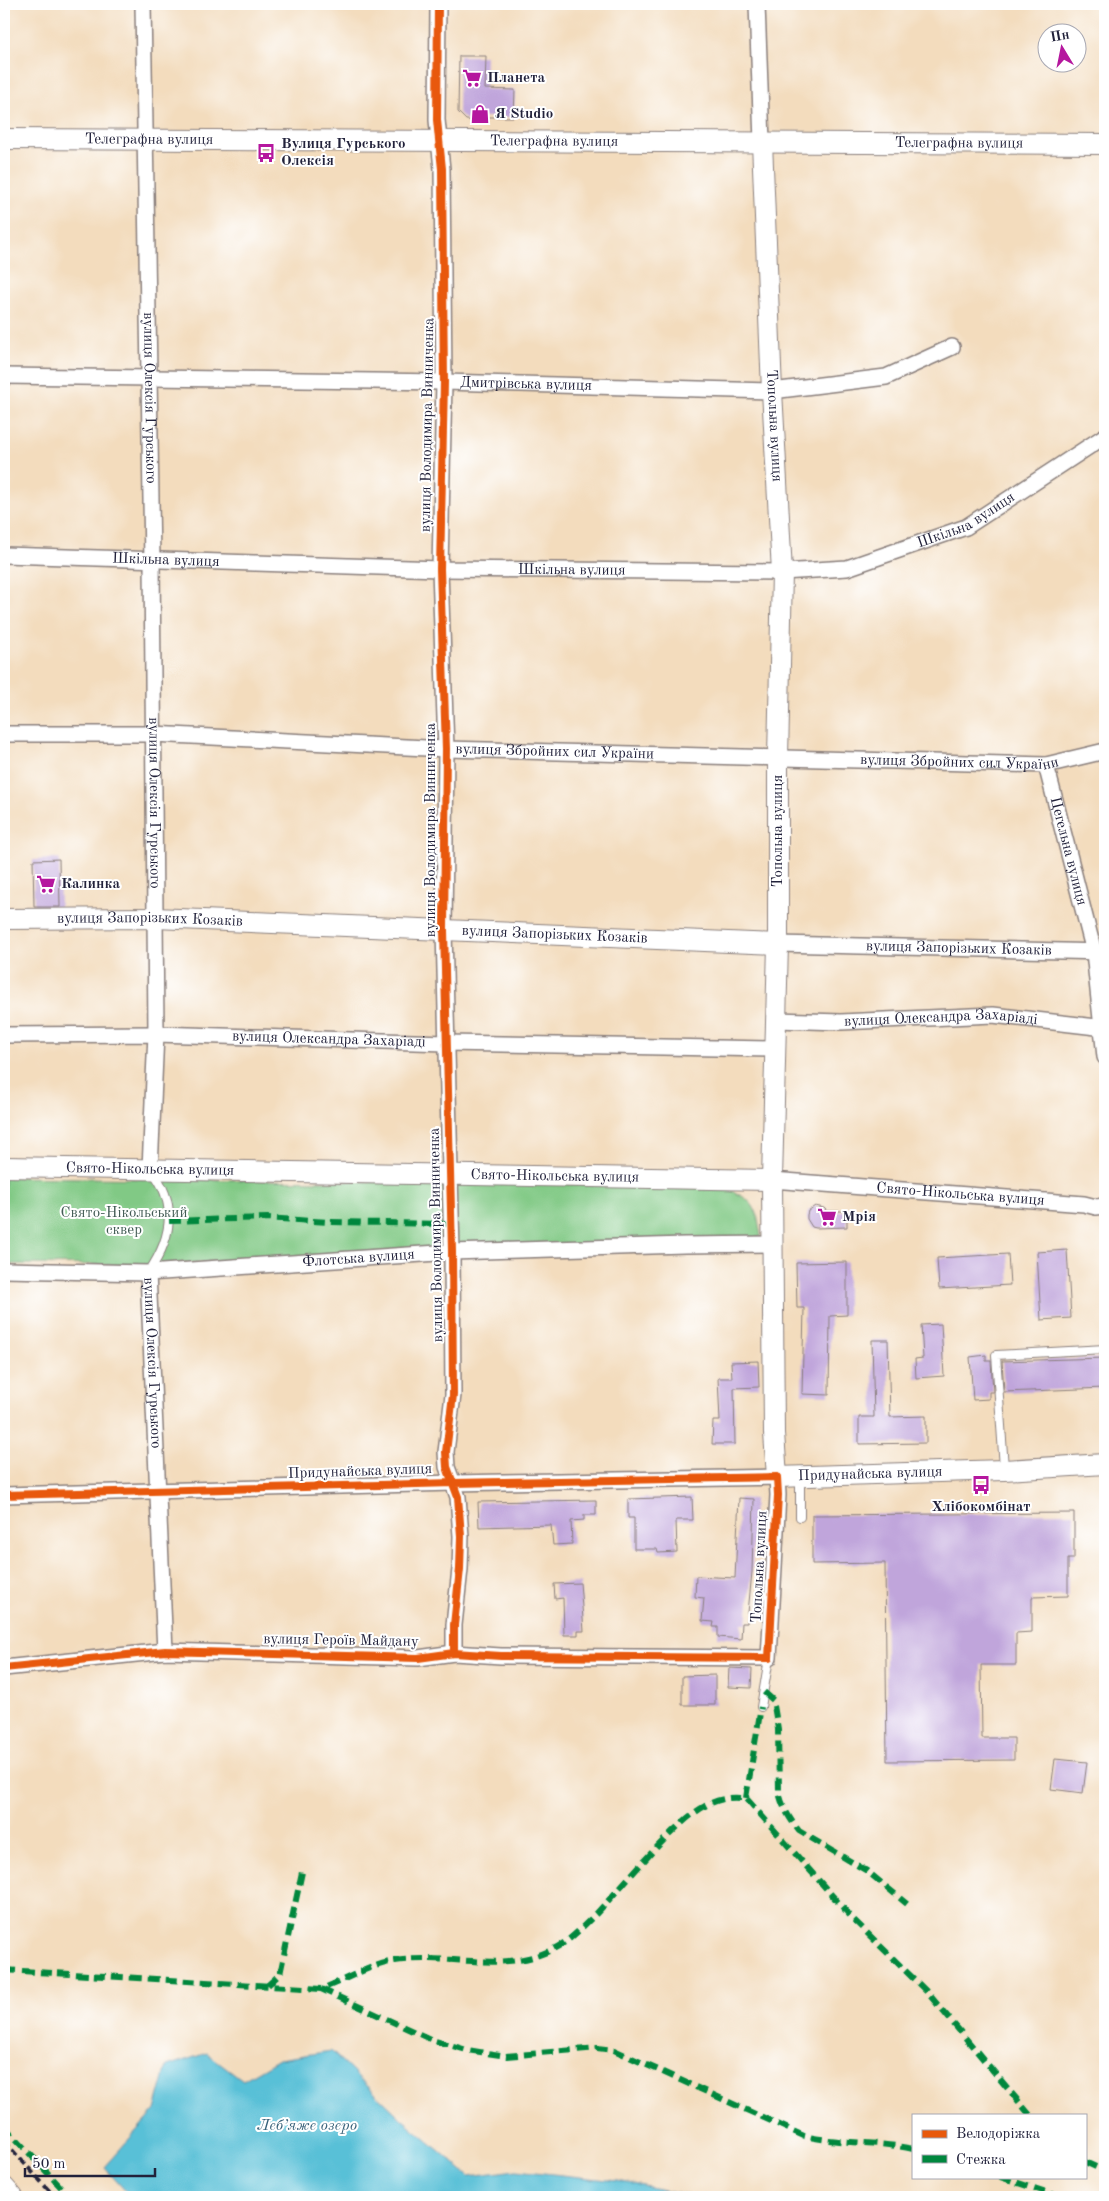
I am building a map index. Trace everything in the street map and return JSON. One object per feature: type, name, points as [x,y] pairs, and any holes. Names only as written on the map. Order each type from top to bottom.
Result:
[{"type":"main road","name":"Телеграфна вулиця","points":[[4,139],[1105,144]]},
{"type":"main road","name":"Топольна вулиця","points":[[762,142],[772,391],[782,572],[778,758],[778,944],[772,1180],[774,1433],[777,1477]]},
{"type":"main road","name":"вулиця Запорізьких Козаків","points":[[4,919],[155,918],[778,944]]},
{"type":"main road","name":"Свято-Нікольська вулиця","points":[[4,1167],[772,1180]]},
{"type":"main road","name":"Придунайська вулиця","points":[[777,1477],[1004,1470],[1105,1464]]},
{"type":"main road","points":[[4,2187],[13,2197]]},
{"type":"street","name":"вулиця Олексія Гурського","points":[[143,4],[152,560],[156,1034],[150,1169]]},
{"type":"street","name":"вулиця Володимира Винниченка","points":[[438,4],[437,120],[442,169],[444,382],[440,569],[446,749],[444,930],[452,1252],[453,1395],[446,1452],[447,1468],[454,1483],[460,1510],[461,1536],[460,1569],[454,1626],[454,1653]]},
{"type":"street","name":"Топольна вулиця","points":[[757,4],[762,142]]},
{"type":"street","name":"Дмитрівська вулиця","points":[[4,376],[444,382],[772,391],[886,377],[952,347]]},
{"type":"street","name":"Шкільна вулиця","points":[[4,555],[440,569],[782,572],[847,568],[966,526],[1105,436]]},
{"type":"street","name":"вулиця Збройних сил України","points":[[4,734],[152,734],[446,749],[1046,764],[1105,751]]},
{"type":"street","name":"Цегельна вулиця","points":[[1046,764],[1100,952],[1105,1057]]},
{"type":"street","name":"вулиця Запорізьких Козаків","points":[[778,944],[1100,952]]},
{"type":"street","name":"вулиця Олександра Захаріаді","points":[[776,1020],[841,1022],[993,1015],[1104,1027]]},
{"type":"street","name":"вулиця Олександра Захаріаді","points":[[4,1035],[156,1034],[446,1043],[775,1050]]},
{"type":"street","name":"Свято-Нікольська вулиця","points":[[772,1180],[1084,1204],[1096,1207],[1105,1206]]},
{"type":"street","name":"Флотська вулиця","points":[[4,1270],[148,1273],[452,1252],[773,1244]]},
{"type":"street","name":"вулиця Олексія Гурського","points":[[148,1273],[166,1651]]},
{"type":"street","name":"Топольна вулиця","points":[[769,1658],[778,1495],[777,1477]]},
{"type":"street","name":"Придунайська вулиця","points":[[4,1495],[454,1483],[777,1477]]},
{"type":"street","name":"вулиця Героїв Майдану","points":[[4,1668],[166,1651],[418,1658],[454,1653],[501,1656],[769,1658]]},
{"type":"lane","name":"вулиця Олексія Гурського","points":[[148,1273],[159,1257],[167,1238],[169,1221],[166,1196],[150,1169]]},
{"type":"lane","points":[[1004,1470],[996,1355],[1105,1349]]},
{"type":"lane","points":[[800,1477],[800,1517]]},
{"type":"lane","points":[[761,1707],[769,1658]]},
{"type":"green space","name":"Свято-Нікольський сквер","points":[[4,1177],[722,1186],[752,1204],[761,1237],[138,1265],[4,1264]]},
{"type":"water","name":"Леб’яже озеро","points":[[331,2051],[402,2119],[469,2176],[516,2170],[617,2181],[702,2197],[131,2197],[104,2167],[155,2110],[167,2066],[207,2053],[243,2080],[279,2059]]},
{"type":"building","points":[[459,56],[486,56],[485,89],[515,90],[514,117],[482,117],[482,121],[466,120],[458,112]]},
{"type":"building","name":"Калинка","points":[[59,859],[60,907],[34,907],[33,860]]},
{"type":"building","name":"Мрія","points":[[815,1206],[824,1208],[827,1211],[847,1211],[847,1227],[812,1227],[807,1219],[807,1215],[808,1211]]},
{"type":"building","points":[[1067,1250],[1071,1318],[1041,1320],[1037,1252]]},
{"type":"building","points":[[1008,1254],[1010,1285],[939,1289],[937,1258]]},
{"type":"building","points":[[847,1262],[847,1315],[830,1316],[829,1395],[802,1394],[804,1308],[797,1308],[796,1263]]},
{"type":"building","points":[[941,1324],[944,1376],[916,1378],[915,1359],[923,1358],[921,1325]]},
{"type":"building","points":[[872,1340],[888,1340],[890,1417],[926,1416],[926,1443],[859,1444],[859,1417],[874,1417]]},
{"type":"building","points":[[986,1355],[986,1361],[991,1361],[993,1392],[989,1392],[989,1399],[973,1400],[970,1357]]},
{"type":"building","points":[[1105,1358],[1105,1388],[1004,1392],[1002,1361]]},
{"type":"building","points":[[758,1361],[759,1387],[734,1388],[735,1444],[712,1444],[713,1421],[720,1421],[718,1378],[732,1378],[731,1362]]},
{"type":"building","points":[[692,1497],[693,1520],[676,1520],[677,1552],[658,1553],[657,1549],[634,1549],[634,1518],[628,1518],[628,1499]]},
{"type":"building","points":[[739,1498],[754,1499],[752,1572],[747,1623],[742,1623],[741,1639],[718,1637],[718,1627],[713,1627],[714,1622],[702,1621],[704,1598],[695,1597],[696,1576],[735,1578]]},
{"type":"building","points":[[596,1500],[596,1515],[584,1515],[584,1520],[571,1521],[572,1544],[553,1545],[551,1525],[479,1527],[478,1502]]},
{"type":"building","points":[[1074,1513],[1074,1559],[1068,1559],[1068,1596],[1032,1597],[1032,1632],[1016,1633],[1016,1665],[981,1665],[982,1738],[1014,1738],[1014,1760],[887,1761],[885,1563],[812,1564],[812,1515]]},
{"type":"building","points":[[580,1583],[584,1631],[578,1631],[578,1635],[564,1635],[563,1598],[555,1599],[554,1584]]},
{"type":"building","points":[[729,1668],[752,1669],[751,1688],[728,1687]]},
{"type":"building","points":[[715,1675],[715,1705],[682,1705],[682,1676]]},
{"type":"building","points":[[1055,1759],[1087,1762],[1083,1793],[1051,1789]]},
{"type":"railway","points":[[4,2141],[55,2197]]},
{"type":"marked path","points":[[169,1221],[267,1218],[327,1222],[451,1224]]},
{"type":"marked path","points":[[764,1692],[773,1700],[778,1729],[779,1792],[784,1808],[792,1822],[799,1831],[867,1871],[907,1904]]},
{"type":"marked path","points":[[746,1798],[761,1707]]},
{"type":"marked path","points":[[4,1970],[321,1989],[367,1969],[395,1961],[438,1959],[502,1962],[522,1959],[542,1954],[571,1937],[596,1914],[663,1841],[697,1811],[717,1801],[729,1798],[746,1798],[853,1919],[927,1992],[1029,2114]]},
{"type":"marked path","points":[[268,1985],[280,1974],[302,1872]]},
{"type":"marked path","points":[[321,1989],[432,2040],[467,2050],[506,2056],[597,2048],[614,2050],[804,2136],[912,2149]]},
{"type":"marked path","points":[[4,2126],[70,2197]]},
{"type":"marked path","points":[[1086,2162],[1105,2171]]},
{"type":"marked path","points":[[1003,2178],[1061,2197]]},
{"type":"cycle path","points":[[438,4],[437,120],[442,169],[444,382],[440,569],[446,749],[444,930],[452,1252],[453,1395],[446,1452],[447,1467],[458,1497],[461,1536],[460,1569],[454,1625],[454,1653]]},
{"type":"cycle path","points":[[4,1495],[454,1483],[777,1477],[778,1495],[769,1658],[501,1656],[454,1653],[418,1658],[165,1651],[4,1668]]},
{"type":"place","name":"Планета","points":[[472,78]]},
{"type":"place","name":"Я Studio","points":[[480,114]]},
{"type":"place","name":"Вулиця Гурського Олексія","points":[[266,153]]},
{"type":"place","name":"Калинка","points":[[46,884]]},
{"type":"place","name":"Мрія","points":[[827,1217]]},
{"type":"place","name":"Хлібокомбінат","points":[[981,1485]]}]
